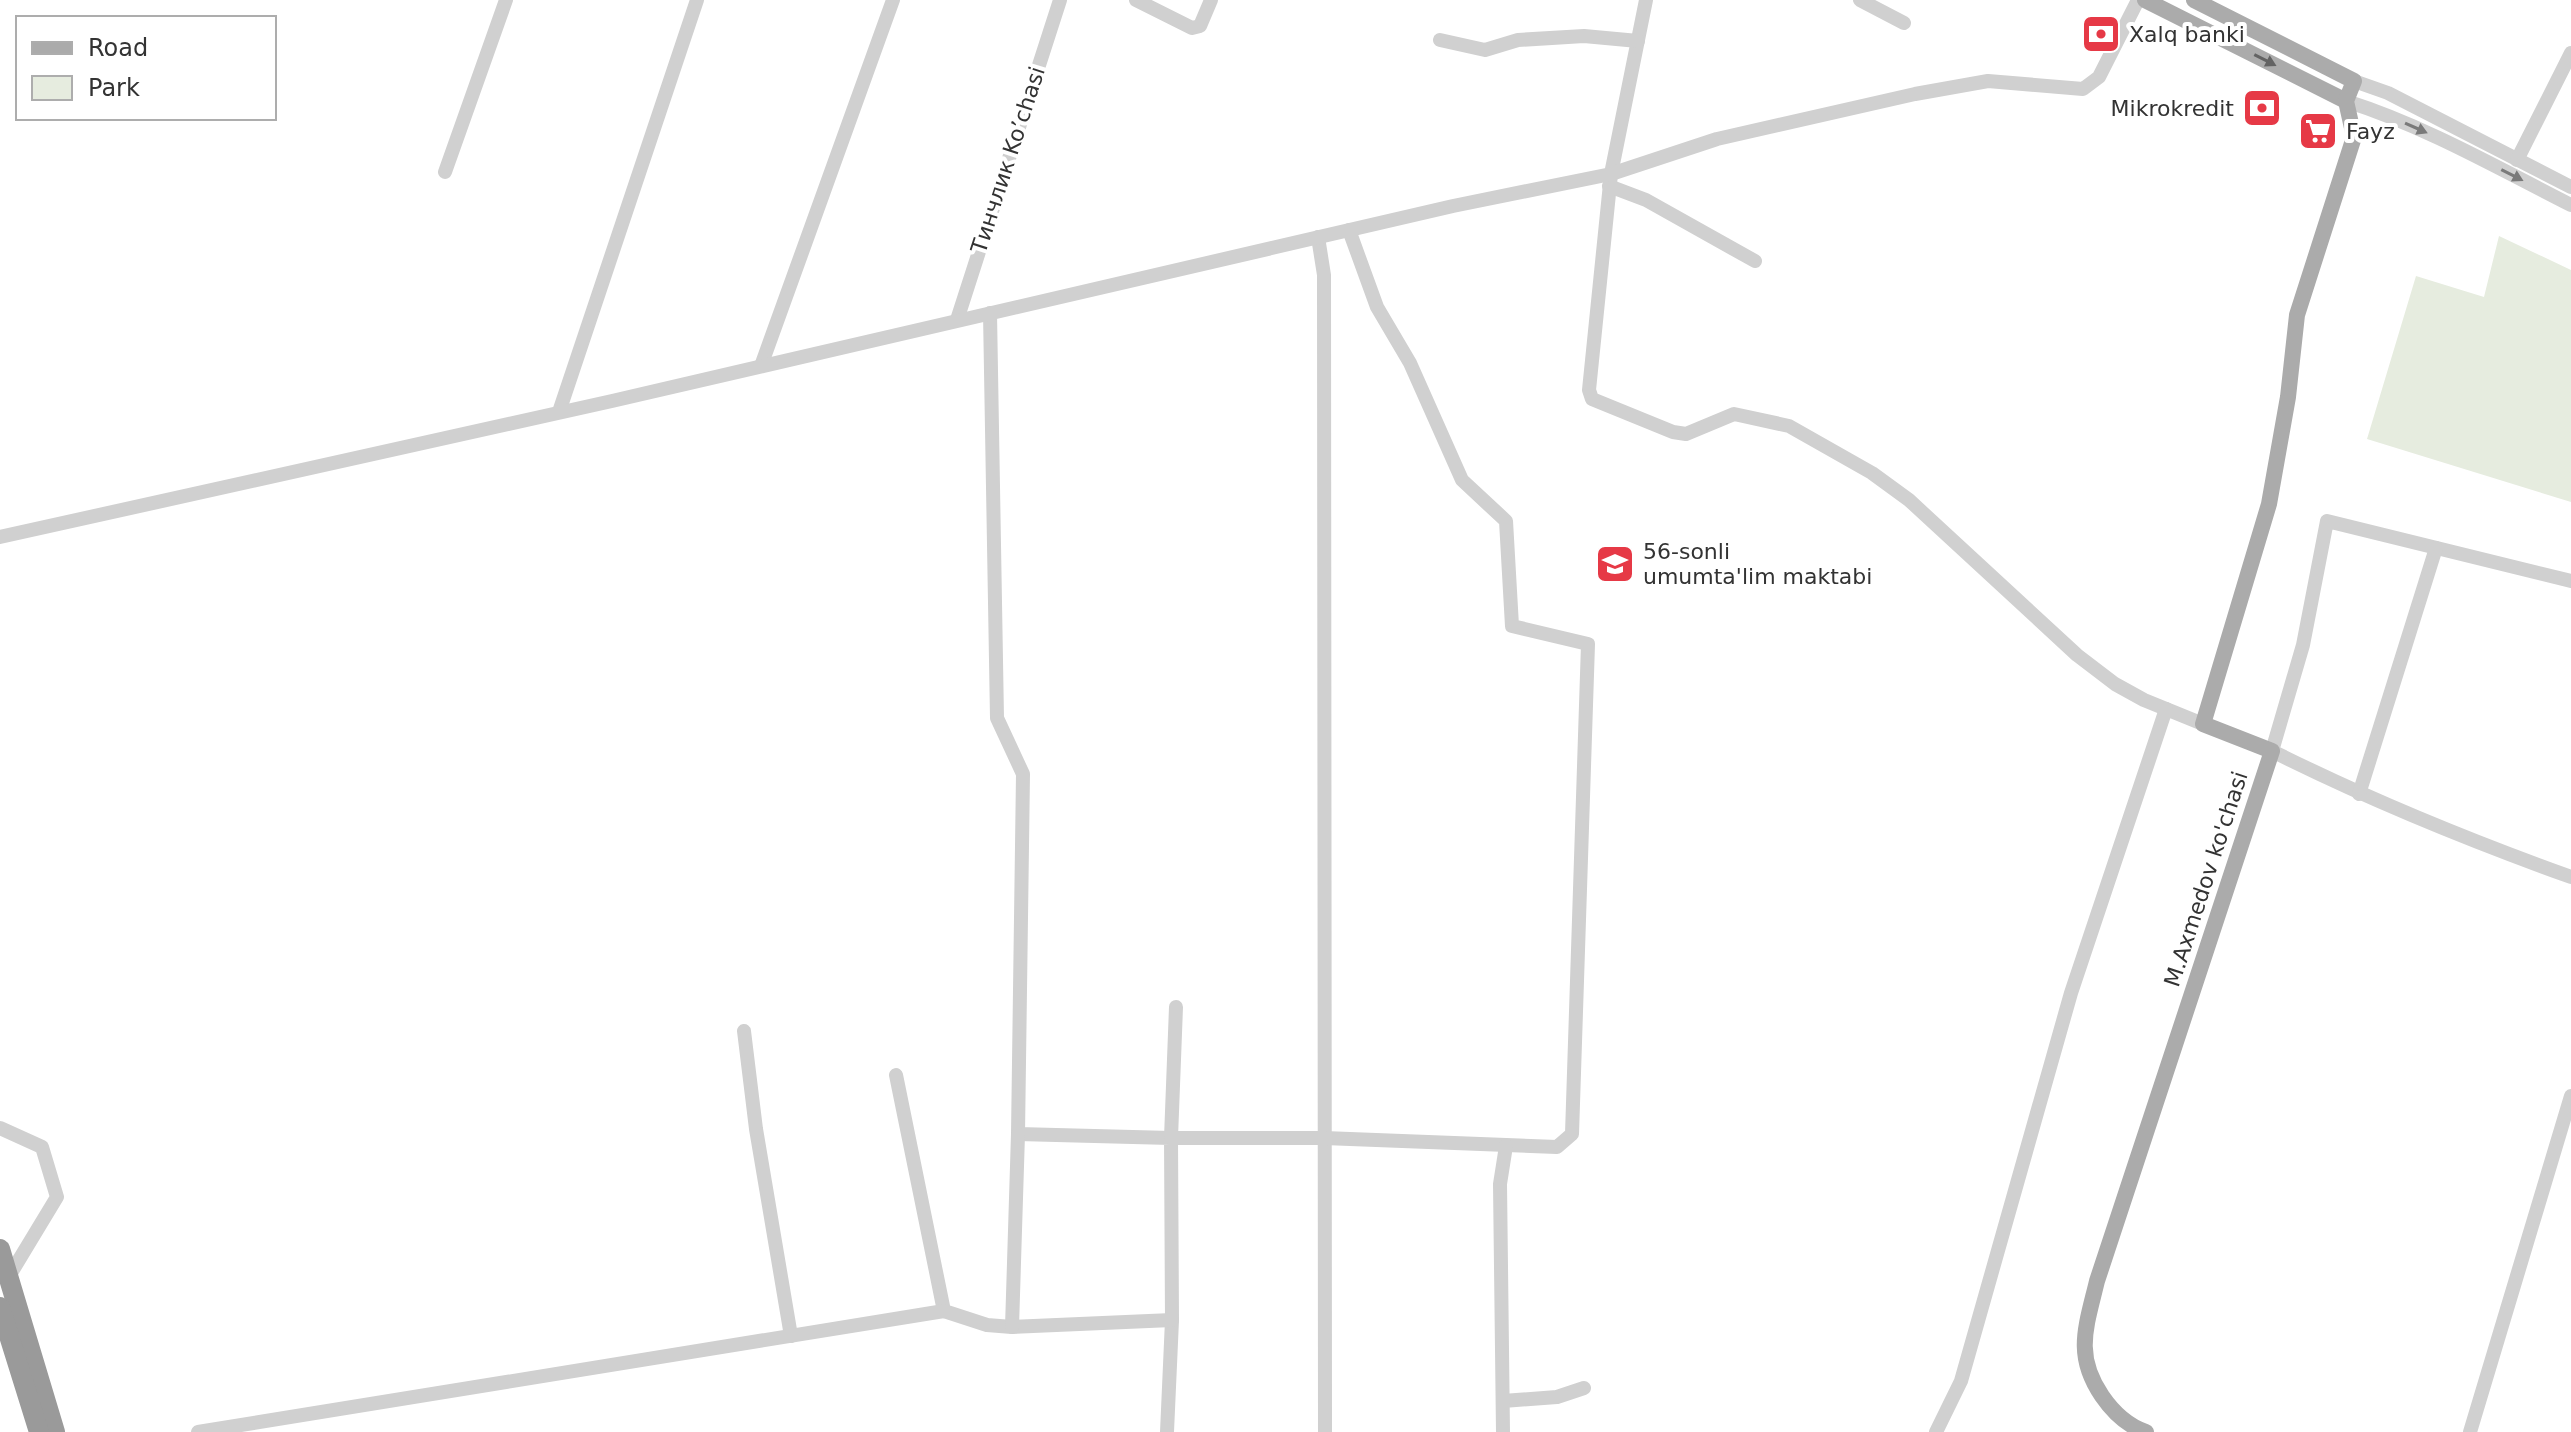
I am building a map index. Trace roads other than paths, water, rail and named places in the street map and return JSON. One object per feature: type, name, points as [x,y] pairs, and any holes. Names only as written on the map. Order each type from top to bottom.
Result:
[{"type":"highway","points":[[0,1249],[55,1432]]},
{"type":"highway","points":[[0,1307],[39,1432]]},
{"type":"main road","points":[[2145,0],[2346,101]]},
{"type":"main road","points":[[2194,0],[2354,81],[2346,101],[2354,137],[2297,315],[2288,397],[2269,504],[2203,724]]},
{"type":"main road","name":"M.Axmedov ko'chasi","points":[[2146,1432],[2111,1409],[2087,1374],[2084,1334],[2097,1281],[2268,750],[2203,724]]},
{"type":"street","points":[[445,172],[506,0]]},
{"type":"street","points":[[559,412],[697,0]]},
{"type":"street","points":[[761,366],[893,0]]},
{"type":"street","name":"Тинчлик Ko’chasi","points":[[957,320],[1060,0]]},
{"type":"street","points":[[1136,0],[1192,28],[1200,26],[1211,0]]},
{"type":"street","points":[[1646,0],[1610,180],[1589,390],[1592,399],[1673,432],[1686,434],[1734,414],[1789,426],[1872,473],[1909,500],[2077,655],[2115,684],[2203,724]]},
{"type":"street","points":[[1860,0],[1904,23]]},
{"type":"street","points":[[0,537],[1349,230],[1610,180],[1717,139],[1988,81],[2083,89],[2099,77],[2138,0]]},
{"type":"street","points":[[1440,40],[1485,50],[1518,40],[1584,36],[1638,41]]},
{"type":"street","points":[[2517,160],[2571,53]]},
{"type":"street","points":[[2354,81],[2388,93],[2571,187]]},
{"type":"street","points":[[2346,101],[2379,111],[2452,144],[2571,205]]},
{"type":"street","points":[[1610,180],[1755,261]]},
{"type":"street","points":[[1018,1134],[1324,1138],[1557,1147],[1572,1134],[1588,644],[1512,626],[1506,521],[1462,480],[1410,363],[1377,307],[1349,230]]},
{"type":"street","points":[[1318,237],[1324,275],[1325,1432]]},
{"type":"street","points":[[990,313],[997,718],[1023,774],[1012,1327]]},
{"type":"street","points":[[2571,581],[2327,521],[2303,645],[2268,750],[2359,794],[2465,839],[2571,877]]},
{"type":"street","points":[[2359,794],[2436,548]]},
{"type":"street","points":[[1936,1432],[1961,1381],[2071,993],[2166,709]]},
{"type":"street","points":[[1167,1432],[1172,1320],[1171,1138],[1176,1007]]},
{"type":"street","points":[[744,1031],[756,1129],[791,1336]]},
{"type":"street","points":[[896,1075],[944,1311]]},
{"type":"street","points":[[2470,1432],[2571,1096]]},
{"type":"street","points":[[0,1128],[42,1147],[57,1197],[8,1278]]},
{"type":"street","points":[[1503,1432],[1500,1184],[1506,1146]]},
{"type":"street","points":[[198,1432],[944,1311],[987,1325],[1012,1327],[1172,1320]]},
{"type":"street","points":[[1503,1401],[1557,1397],[1584,1388]]},
{"type":"place","name":"Xalq banki","points":[[2101,34]]},
{"type":"place","name":"Mikrokredit","points":[[2262,108]]},
{"type":"place","name":"Fayz","points":[[2318,131]]},
{"type":"place","name":"56-sonli umumta'lim maktabi","points":[[1615,564]]}]
